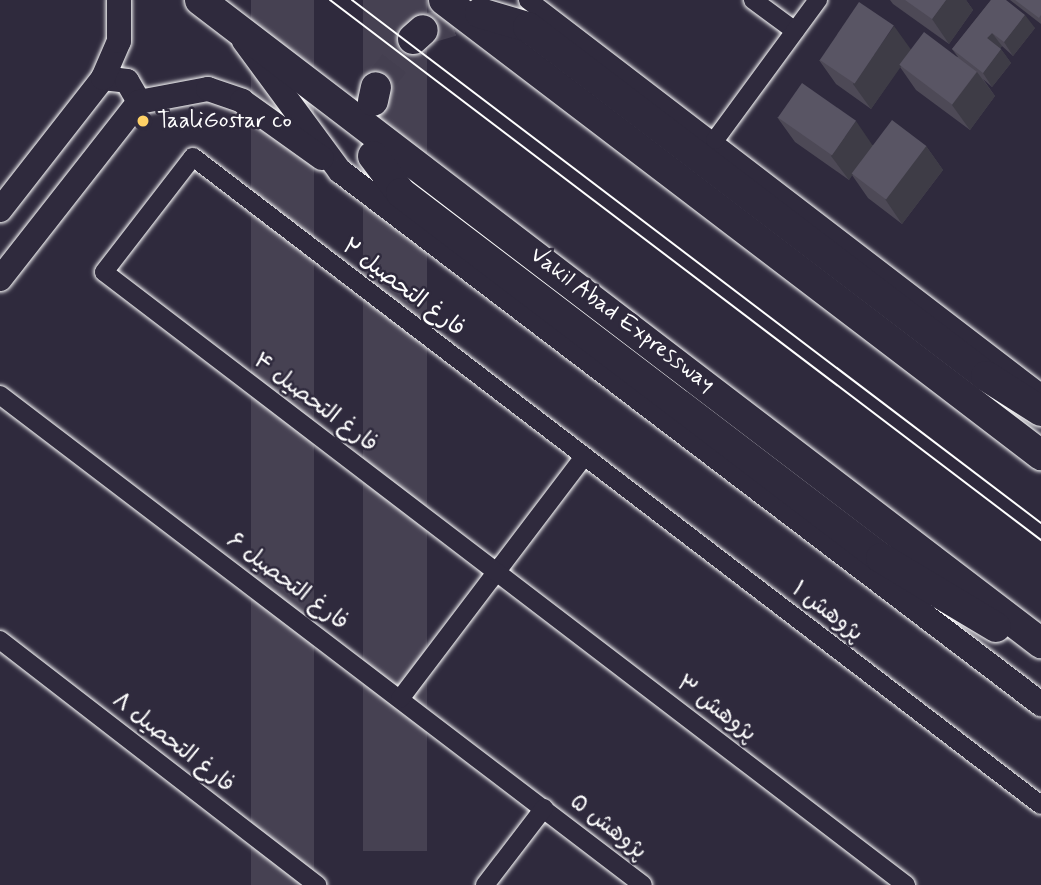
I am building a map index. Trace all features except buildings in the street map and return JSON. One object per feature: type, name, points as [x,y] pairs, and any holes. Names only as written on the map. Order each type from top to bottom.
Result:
[{"type":"highway","name":"Vakil Abad Expressway","points":[[201,0],[1041,643]]},
{"type":"highway","points":[[444,0],[1041,455]]},
{"type":"highway","points":[[480,13],[528,27],[986,376],[1041,411]]},
{"type":"highway","points":[[373,156],[401,193],[881,558],[1041,654]]},
{"type":"main road","points":[[0,210],[103,78],[119,41],[119,0]]},
{"type":"main road","points":[[231,24],[340,171]]},
{"type":"main road","points":[[103,78],[127,81],[139,102]]},
{"type":"main road","points":[[0,279],[139,102],[208,89],[242,101],[340,171],[1041,704]]},
{"type":"street","points":[[528,0],[715,140],[1041,393]]},
{"type":"street","points":[[753,0],[795,31]]},
{"type":"street","points":[[715,140],[818,0]]},
{"type":"street","name":"فارغ التحصیل ۴","points":[[192,157],[104,272],[496,573]]},
{"type":"street","name":"فارغ التحصیل ۲","points":[[192,157],[584,457]]},
{"type":"street","name":"فارغ التحصیل ۶","points":[[0,395],[544,808]]},
{"type":"street","points":[[400,699],[584,457]]},
{"type":"street","name":"پژوهش ۱","points":[[584,457],[1041,805]]},
{"type":"street","name":"پژوهش ۳","points":[[496,573],[906,885]]},
{"type":"street","name":"فارغ التحصیل ۸","points":[[0,640],[317,885]]},
{"type":"street","points":[[485,885],[544,808]]},
{"type":"street","name":"پژوهش ۵","points":[[544,808],[643,885]]},
{"type":"shaded area","points":[[251,0],[314,0],[314,885],[251,885]]},
{"type":"shaded area","points":[[363,0],[427,0],[427,851],[363,851]]},
{"type":"tunnel","points":[[423,30],[480,13]]},
{"type":"tunnel","points":[[376,87],[413,39]]},
{"type":"tram line","points":[[330,0],[1041,540]]},
{"type":"tram line","points":[[352,0],[1041,523]]},
{"type":"place","name":"TaaliGostar co","points":[[143,121]]}]
